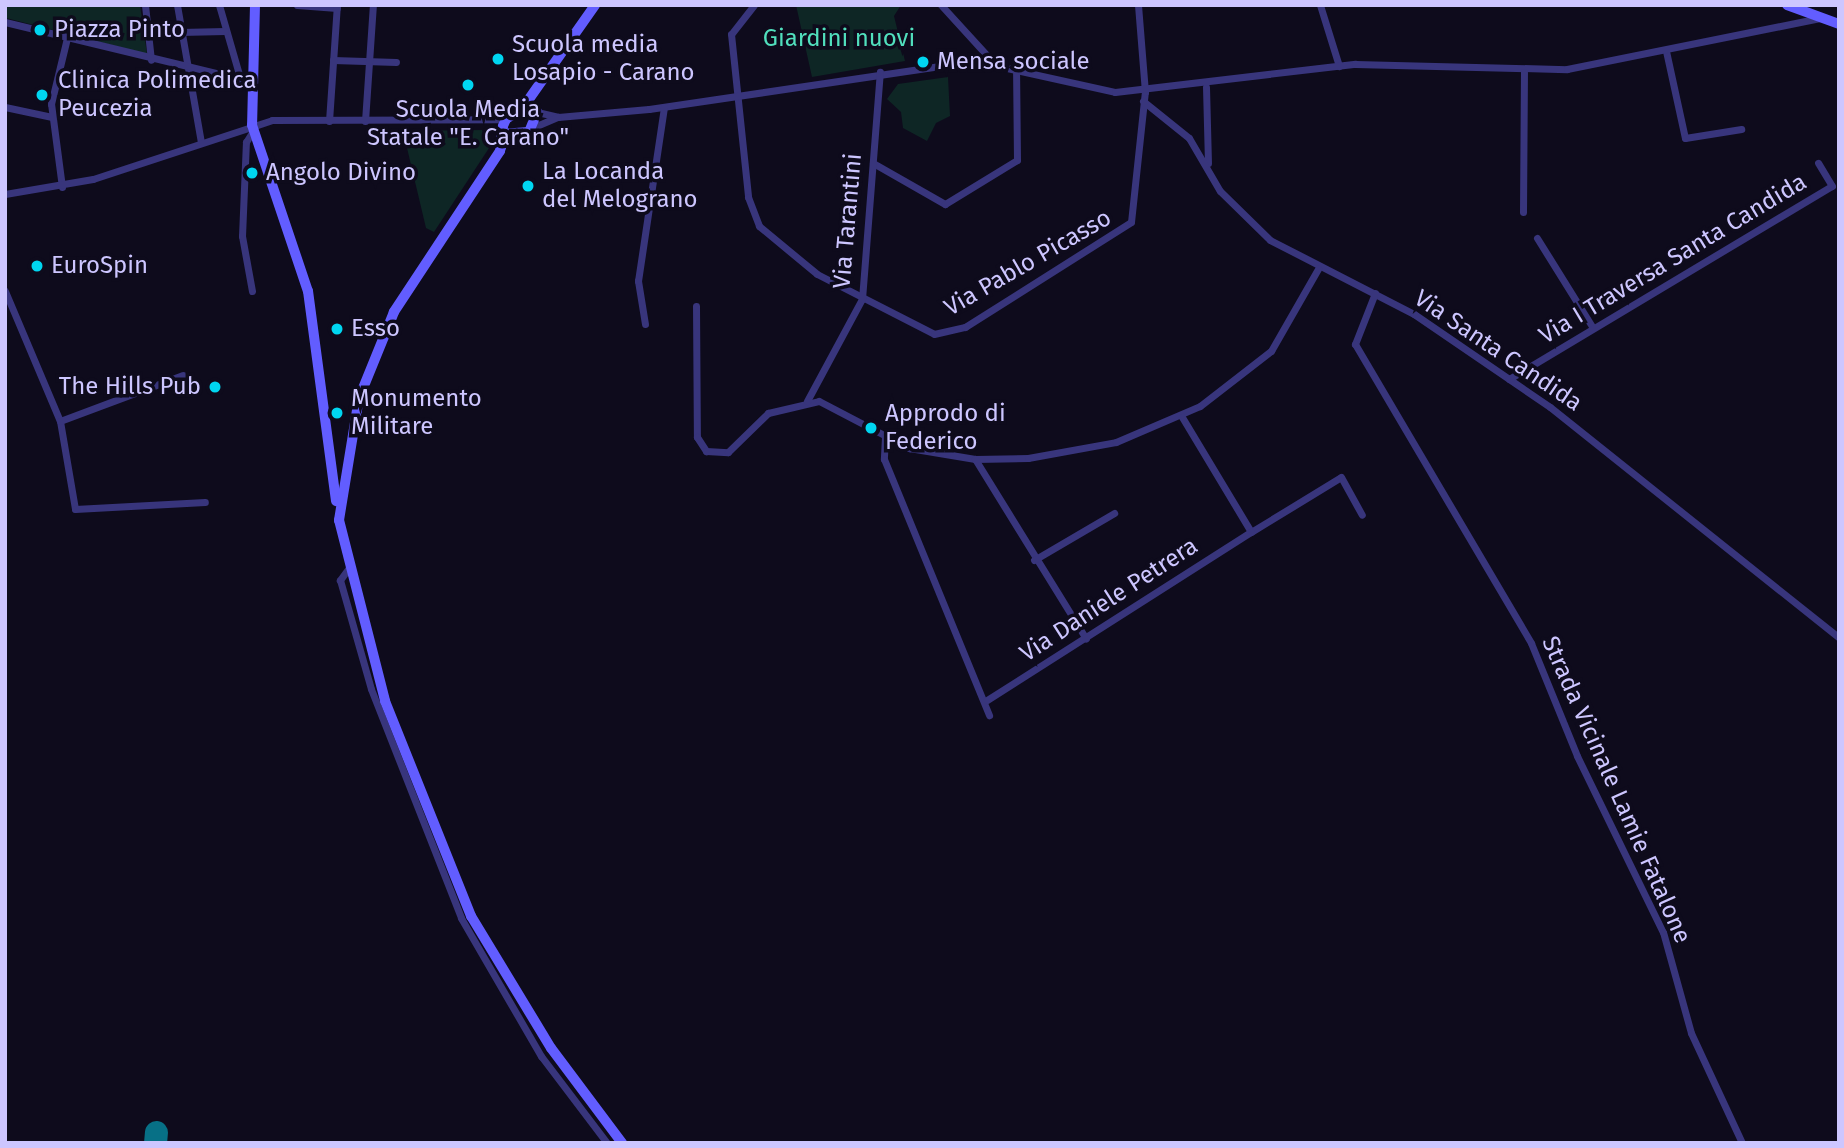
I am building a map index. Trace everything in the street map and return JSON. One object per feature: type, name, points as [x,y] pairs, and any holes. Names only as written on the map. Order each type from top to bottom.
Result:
[{"type":"main road","points":[[254,5],[248,82],[253,127],[308,291],[348,569],[401,750],[471,916],[551,1048],[622,1143]]},
{"type":"main road","points":[[501,147],[501,134],[506,119],[538,93],[595,5]]},
{"type":"main road","points":[[1780,5],[1839,24]]},
{"type":"main road","points":[[339,520],[346,457],[375,352],[414,278],[501,147],[534,127],[538,93]]},
{"type":"main road","points":[[522,108],[536,111]]},
{"type":"main road","points":[[501,134],[521,135]]},
{"type":"street","points":[[145,5],[151,60]]},
{"type":"street","points":[[177,5],[184,68],[201,142]]},
{"type":"street","points":[[219,5],[225,31],[248,82]]},
{"type":"street","points":[[365,121],[373,5]]},
{"type":"street","name":"Via Pablo Picasso","points":[[754,5],[731,34],[748,197],[758,226],[781,250],[917,330],[950,332],[1120,234],[1133,217],[1145,92],[1138,5]]},
{"type":"street","points":[[941,5],[993,62]]},
{"type":"street","points":[[1320,5],[1339,66]]},
{"type":"street","points":[[297,6],[337,6],[329,121]]},
{"type":"street","points":[[534,127],[558,117],[664,107],[880,72],[993,62],[1100,91],[1145,92],[1206,87],[1339,66],[1524,72],[1666,51],[1821,18]]},
{"type":"street","points":[[5,22],[248,82]]},
{"type":"street","points":[[180,33],[225,31]]},
{"type":"street","points":[[62,187],[52,117],[67,38]]},
{"type":"street","points":[[1666,51],[1685,138],[1741,129]]},
{"type":"street","points":[[334,60],[397,62]]},
{"type":"street","points":[[873,163],[945,204],[1017,160],[1016,67]]},
{"type":"street","name":"Via Tarantini","points":[[807,401],[862,299],[880,72]]},
{"type":"street","points":[[1524,72],[1524,212]]},
{"type":"street","points":[[1206,87],[1208,167]]},
{"type":"street","name":"Via Santa Candida","points":[[1143,101],[1189,138],[1251,225],[1318,269],[1375,293],[1509,379],[1839,638]]},
{"type":"street","points":[[5,107],[52,117]]},
{"type":"street","points":[[645,324],[638,281],[664,107]]},
{"type":"street","points":[[536,111],[558,117]]},
{"type":"street","points":[[5,194],[62,187],[253,127],[329,121],[485,122],[506,119]]},
{"type":"street","points":[[485,122],[501,134]]},
{"type":"street","points":[[252,291],[242,236],[246,142],[253,127]]},
{"type":"street","name":"Via I Traversa Santa Candida","points":[[1509,379],[1832,186],[1818,163]]},
{"type":"street","points":[[1537,238],[1593,328]]},
{"type":"street","points":[[696,306],[697,437],[703,449],[728,452],[768,413],[807,401],[842,409],[885,437],[975,460],[1094,447],[1182,417],[1271,351],[1318,269]]},
{"type":"street","points":[[5,291],[60,421],[75,509],[205,502]]},
{"type":"street","name":"Strada Vicinale Lamie Fatalone","points":[[1375,293],[1355,344],[1531,643],[1577,756],[1663,932],[1691,1033],[1742,1143]]},
{"type":"street","points":[[60,421],[183,375]]},
{"type":"street","points":[[1182,417],[1251,531]]},
{"type":"street","points":[[885,437],[884,459],[987,700],[989,715]]},
{"type":"street","points":[[975,460],[1034,561],[1086,639]]},
{"type":"street","name":"Via Daniele Petrera","points":[[987,700],[1251,531],[1341,477],[1362,515]]},
{"type":"street","points":[[1034,561],[1114,513]]},
{"type":"street","points":[[348,569],[340,580],[371,689],[461,918],[541,1056],[607,1143]]},
{"type":"green space","points":[[6,5],[140,5],[147,54],[6,18]]},
{"type":"green space","name":"Giardini nuovi","points":[[796,5],[901,5],[894,16],[905,61],[812,77]]},
{"type":"green space","points":[[948,77],[950,116],[936,123],[927,141],[903,128],[901,112],[887,99],[898,84]]},
{"type":"green space","points":[[482,130],[491,145],[434,232],[426,228],[403,131]]},
{"type":"taxiway","points":[[155,1143],[156,1132]]},
{"type":"place","name":"Piazza Pinto","points":[[40,30]]},
{"type":"place","name":"Scuola media Losapio - Carano","points":[[498,59]]},
{"type":"place","name":"Mensa sociale","points":[[923,62]]},
{"type":"place","name":"Scuola Media Statale \"E. Carano\"","points":[[468,85]]},
{"type":"place","name":"Clinica Polimedica Peucezia","points":[[42,95]]},
{"type":"place","name":"Angolo Divino","points":[[252,173]]},
{"type":"place","name":"La Locanda del Melograno","points":[[528,186]]},
{"type":"place","name":"EuroSpin","points":[[37,266]]},
{"type":"place","name":"Esso","points":[[337,329]]},
{"type":"place","name":"The Hills Pub","points":[[215,387]]},
{"type":"place","name":"Monumento Militare","points":[[337,413]]},
{"type":"place","name":"Approdo di Federico","points":[[871,428]]}]
